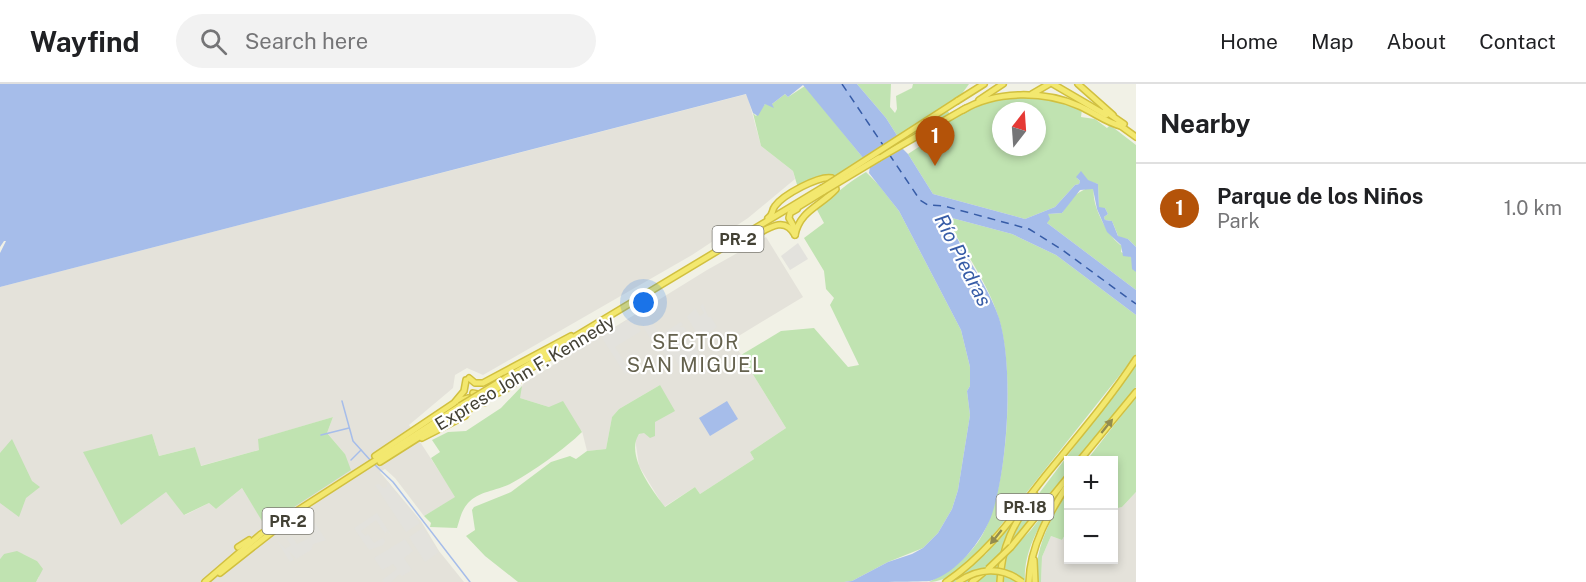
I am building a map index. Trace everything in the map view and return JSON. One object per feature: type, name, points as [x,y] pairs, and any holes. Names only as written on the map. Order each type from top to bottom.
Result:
[{"type":"highway","points":[[957,101],[972,84]]},
{"type":"highway","name":"Expreso John F. Kennedy","points":[[210,581],[241,550],[288,516],[461,408],[510,381],[800,206],[984,84]]},
{"type":"highway","name":"Expreso John F. Kennedy","points":[[510,381],[786,210],[963,110],[1003,84]]},
{"type":"highway","points":[[1027,96],[1054,84]]},
{"type":"highway","points":[[1054,84],[1116,118],[1136,135]]},
{"type":"highway","points":[[1054,84],[1136,135]]},
{"type":"highway","points":[[1078,84],[1109,108],[1116,118]]},
{"type":"highway","points":[[963,110],[989,99],[1027,96],[1060,99],[1121,126]]},
{"type":"highway","points":[[754,230],[772,215],[775,207],[813,181],[821,177],[832,178],[837,186],[834,192],[810,208],[800,222],[796,233]]},
{"type":"highway","points":[[796,233],[790,223],[790,213],[800,206]]},
{"type":"highway","points":[[775,207],[778,212],[786,210]]},
{"type":"highway","points":[[790,223],[800,222]]},
{"type":"highway","points":[[738,243],[777,224],[789,227],[796,233]]},
{"type":"highway","points":[[454,403],[464,391],[467,379],[478,383],[491,379],[602,322]]},
{"type":"highway","points":[[940,582],[957,579],[979,558],[1074,444],[1135,361]]},
{"type":"highway","points":[[510,381],[505,388],[499,382],[501,376],[519,364]]},
{"type":"highway","points":[[379,460],[389,459],[469,412],[491,379]]},
{"type":"highway","points":[[379,460],[454,403],[465,398],[499,395],[510,381]]},
{"type":"highway","points":[[1085,456],[1136,392]]},
{"type":"highway","points":[[442,411],[462,403],[467,408],[460,418]]},
{"type":"highway","name":"PR-18","points":[[1000,582],[1003,554],[1013,526],[1074,444]]},
{"type":"highway","name":"Expreso John F. Kennedy","points":[[210,581],[263,538],[369,465]]},
{"type":"highway","points":[[972,582],[1011,548],[1064,482]]},
{"type":"highway","name":"PR-18","points":[[1029,582],[1036,545],[1064,492]]},
{"type":"highway","points":[[238,547],[268,526],[288,516]]},
{"type":"highway","points":[[1035,582],[1036,545]]},
{"type":"highway","points":[[946,582],[991,570],[1011,575],[1022,582]]},
{"type":"shaded area","points":[[747,94],[761,146],[793,171],[795,179],[748,218],[692,255],[483,375],[467,368],[455,375],[453,388],[409,425],[456,497],[424,516],[395,478],[385,469],[380,472],[421,521],[439,551],[464,582],[36,582],[39,577],[37,561],[23,554],[4,554],[0,559],[0,287]],"holes":[[[333,417],[327,433],[345,454],[265,525],[242,488],[216,509],[209,503],[185,515],[166,492],[152,434],[159,456],[195,447],[200,466],[259,450],[259,439]]]},
{"type":"shaded area","points":[[766,237],[803,297],[732,340],[786,428],[750,452],[754,459],[700,494],[695,487],[664,507],[639,466],[636,445],[636,437],[655,422],[660,385],[619,409],[612,417],[606,449],[587,451],[582,431],[549,407],[520,398],[519,391],[524,383],[707,270]]},
{"type":"shaded area","points":[[798,243],[808,259],[790,270],[781,256]]},
{"type":"shaded area","points":[[703,304],[708,317],[711,317],[717,327],[701,340],[687,317],[695,308],[700,316],[704,313],[700,306]]},
{"type":"shaded area","points":[[644,309],[660,335],[681,322],[683,325],[679,327],[684,327],[698,355],[679,366],[673,355],[667,358],[654,336],[650,338],[636,315]]},
{"type":"shaded area","points":[[631,317],[641,331],[615,347],[630,371],[625,374],[602,338]]},
{"type":"shaded area","points":[[387,481],[420,523],[406,532],[375,485],[387,487]]},
{"type":"shaded area","points":[[1136,492],[1136,582],[1041,582],[1042,557],[1051,536],[1062,540],[1064,537],[1064,564],[1118,564],[1118,508],[1122,507]]},
{"type":"shaded area","points":[[377,513],[393,538],[387,531],[385,533],[376,520],[361,531],[365,536],[368,534],[374,543],[383,538],[385,541],[383,545],[369,550],[354,528]]},
{"type":"shaded area","points":[[315,523],[326,540],[313,544],[311,550],[296,559],[288,550],[294,560],[290,562],[276,539],[285,549],[291,545],[287,539],[292,536],[297,544],[313,536],[309,526]]},
{"type":"shaded area","points":[[423,528],[439,552],[425,562],[409,537]]},
{"type":"shaded area","points":[[405,539],[413,551],[404,558],[412,570],[402,576],[400,574],[391,582],[384,582],[382,580],[397,569],[393,564],[382,570],[374,558]]},
{"type":"green space","points":[[857,84],[891,84],[890,107],[895,113],[896,96],[912,88],[913,84],[969,84],[961,95],[945,106],[952,118],[985,103],[1016,98],[1048,100],[1082,109],[1081,117],[1095,119],[1107,128],[1110,125],[1136,145],[1136,247],[1128,239],[1119,238],[1112,221],[1105,220],[1104,217],[1108,214],[1105,208],[1099,208],[1098,184],[1077,178],[1080,181],[1079,184],[1075,185],[1055,207],[1025,219],[933,194],[908,154],[940,133],[941,128],[934,129],[927,118],[898,137],[886,118]]},
{"type":"green space","points":[[805,86],[864,159],[835,177],[819,176],[798,188],[793,171],[761,146],[753,113],[756,116],[765,104],[772,104],[785,94],[788,97]]},
{"type":"green space","points":[[866,172],[899,211],[961,330],[970,367],[970,386],[967,391],[970,415],[958,490],[952,509],[938,533],[923,548],[888,562],[852,581],[844,582],[518,582],[485,556],[466,536],[475,530],[472,510],[474,507],[511,492],[551,462],[570,456],[576,459],[587,451],[606,449],[612,417],[619,409],[660,385],[675,411],[655,422],[655,436],[650,438],[644,433],[639,434],[635,452],[642,472],[665,507],[695,487],[700,494],[754,459],[750,452],[786,428],[741,355],[781,331],[814,328],[848,367],[859,365],[830,305],[834,298],[826,289],[824,271],[804,238],[824,223],[816,208]]},
{"type":"green space","points":[[1087,188],[1094,189],[1098,212],[1111,236],[1122,246],[1121,252],[1131,257],[1136,272],[1136,290],[1047,223],[1048,214],[1062,213],[1073,196]]},
{"type":"green space","points":[[952,218],[1012,234],[1056,255],[1136,315],[1136,365],[1131,361],[978,554],[949,576],[929,582],[956,565],[978,542],[997,495],[1006,433],[1007,369],[999,319],[984,283],[948,221]]},
{"type":"green space","points":[[1136,365],[1136,387],[1081,456],[1067,456]]},
{"type":"green space","points":[[522,386],[520,398],[549,407],[563,401],[582,432],[538,467],[505,486],[472,499],[464,509],[457,528],[430,527],[431,523],[424,516],[455,497],[431,458],[440,452],[432,440],[448,432],[466,431],[501,408]]},
{"type":"green space","points":[[1136,397],[1136,492],[1122,507],[1118,508],[1118,456],[1090,456]]},
{"type":"green space","points":[[333,417],[327,433],[345,454],[351,470],[265,526],[242,488],[216,509],[209,503],[184,515],[166,492],[121,525],[83,452],[152,434],[159,456],[195,447],[201,466],[259,450],[258,439]]},
{"type":"green space","points":[[12,439],[32,481],[40,487],[26,498],[19,517],[0,503],[0,453]]},
{"type":"green space","points":[[1064,460],[1064,479],[1007,549],[1025,512]]},
{"type":"green space","points":[[1058,495],[1030,547],[1025,582],[1003,582],[1005,556],[1031,530]]},
{"type":"green space","points":[[1064,497],[1064,537],[1062,540],[1051,536],[1042,557],[1041,582],[1037,582],[1038,556],[1051,520]]},
{"type":"green space","points":[[1017,516],[1004,543],[997,582],[976,582],[989,571],[987,567],[968,582],[949,582],[986,554]]},
{"type":"green space","points":[[17,551],[37,561],[43,569],[36,582],[0,582],[0,559],[4,554]]},
{"type":"water","points":[[0,84],[857,84],[886,118],[898,137],[864,159],[803,85],[788,97],[785,94],[772,104],[774,108],[765,104],[758,116],[753,113],[746,94],[0,287],[0,253],[6,241],[0,247]]},
{"type":"water","name":"Río Piedras","points":[[901,147],[908,154],[933,194],[1025,219],[1055,207],[1075,185],[1079,184],[1080,181],[1076,177],[1081,171],[1088,180],[1098,184],[1099,207],[1105,208],[1108,214],[1104,217],[1105,220],[1112,221],[1118,236],[1128,239],[1136,247],[1136,272],[1132,269],[1131,257],[1123,256],[1121,245],[1107,232],[1097,209],[1093,189],[1080,190],[1062,213],[1048,214],[1050,219],[1047,223],[1136,290],[1136,315],[1056,255],[1012,234],[952,218],[949,221],[994,305],[1004,338],[1008,389],[1007,418],[1002,472],[997,497],[987,527],[974,546],[959,564],[940,577],[930,581],[844,582],[852,581],[888,562],[912,554],[923,548],[938,533],[952,509],[958,490],[970,415],[967,391],[970,386],[970,367],[961,330],[899,211],[869,173],[870,166]]},
{"type":"water","points":[[727,401],[738,419],[710,436],[699,418]]},
{"type":"waterway","points":[[342,401],[353,441],[371,461]]},
{"type":"waterway","points":[[321,435],[349,428]]},
{"type":"waterway","points":[[351,460],[361,450]]},
{"type":"waterway","points":[[374,464],[393,482],[470,582]]},
{"type":"ferry route","points":[[842,84],[883,145]]},
{"type":"ferry route","points":[[889,154],[920,200],[928,205],[944,206],[1029,229],[1061,249],[1136,304]]},
{"type":"place","name":"Parque de los Niños","points":[[935,166]]},
{"type":"district","name":"SECTOR SAN MIGUEL","points":[[696,354]]}]
